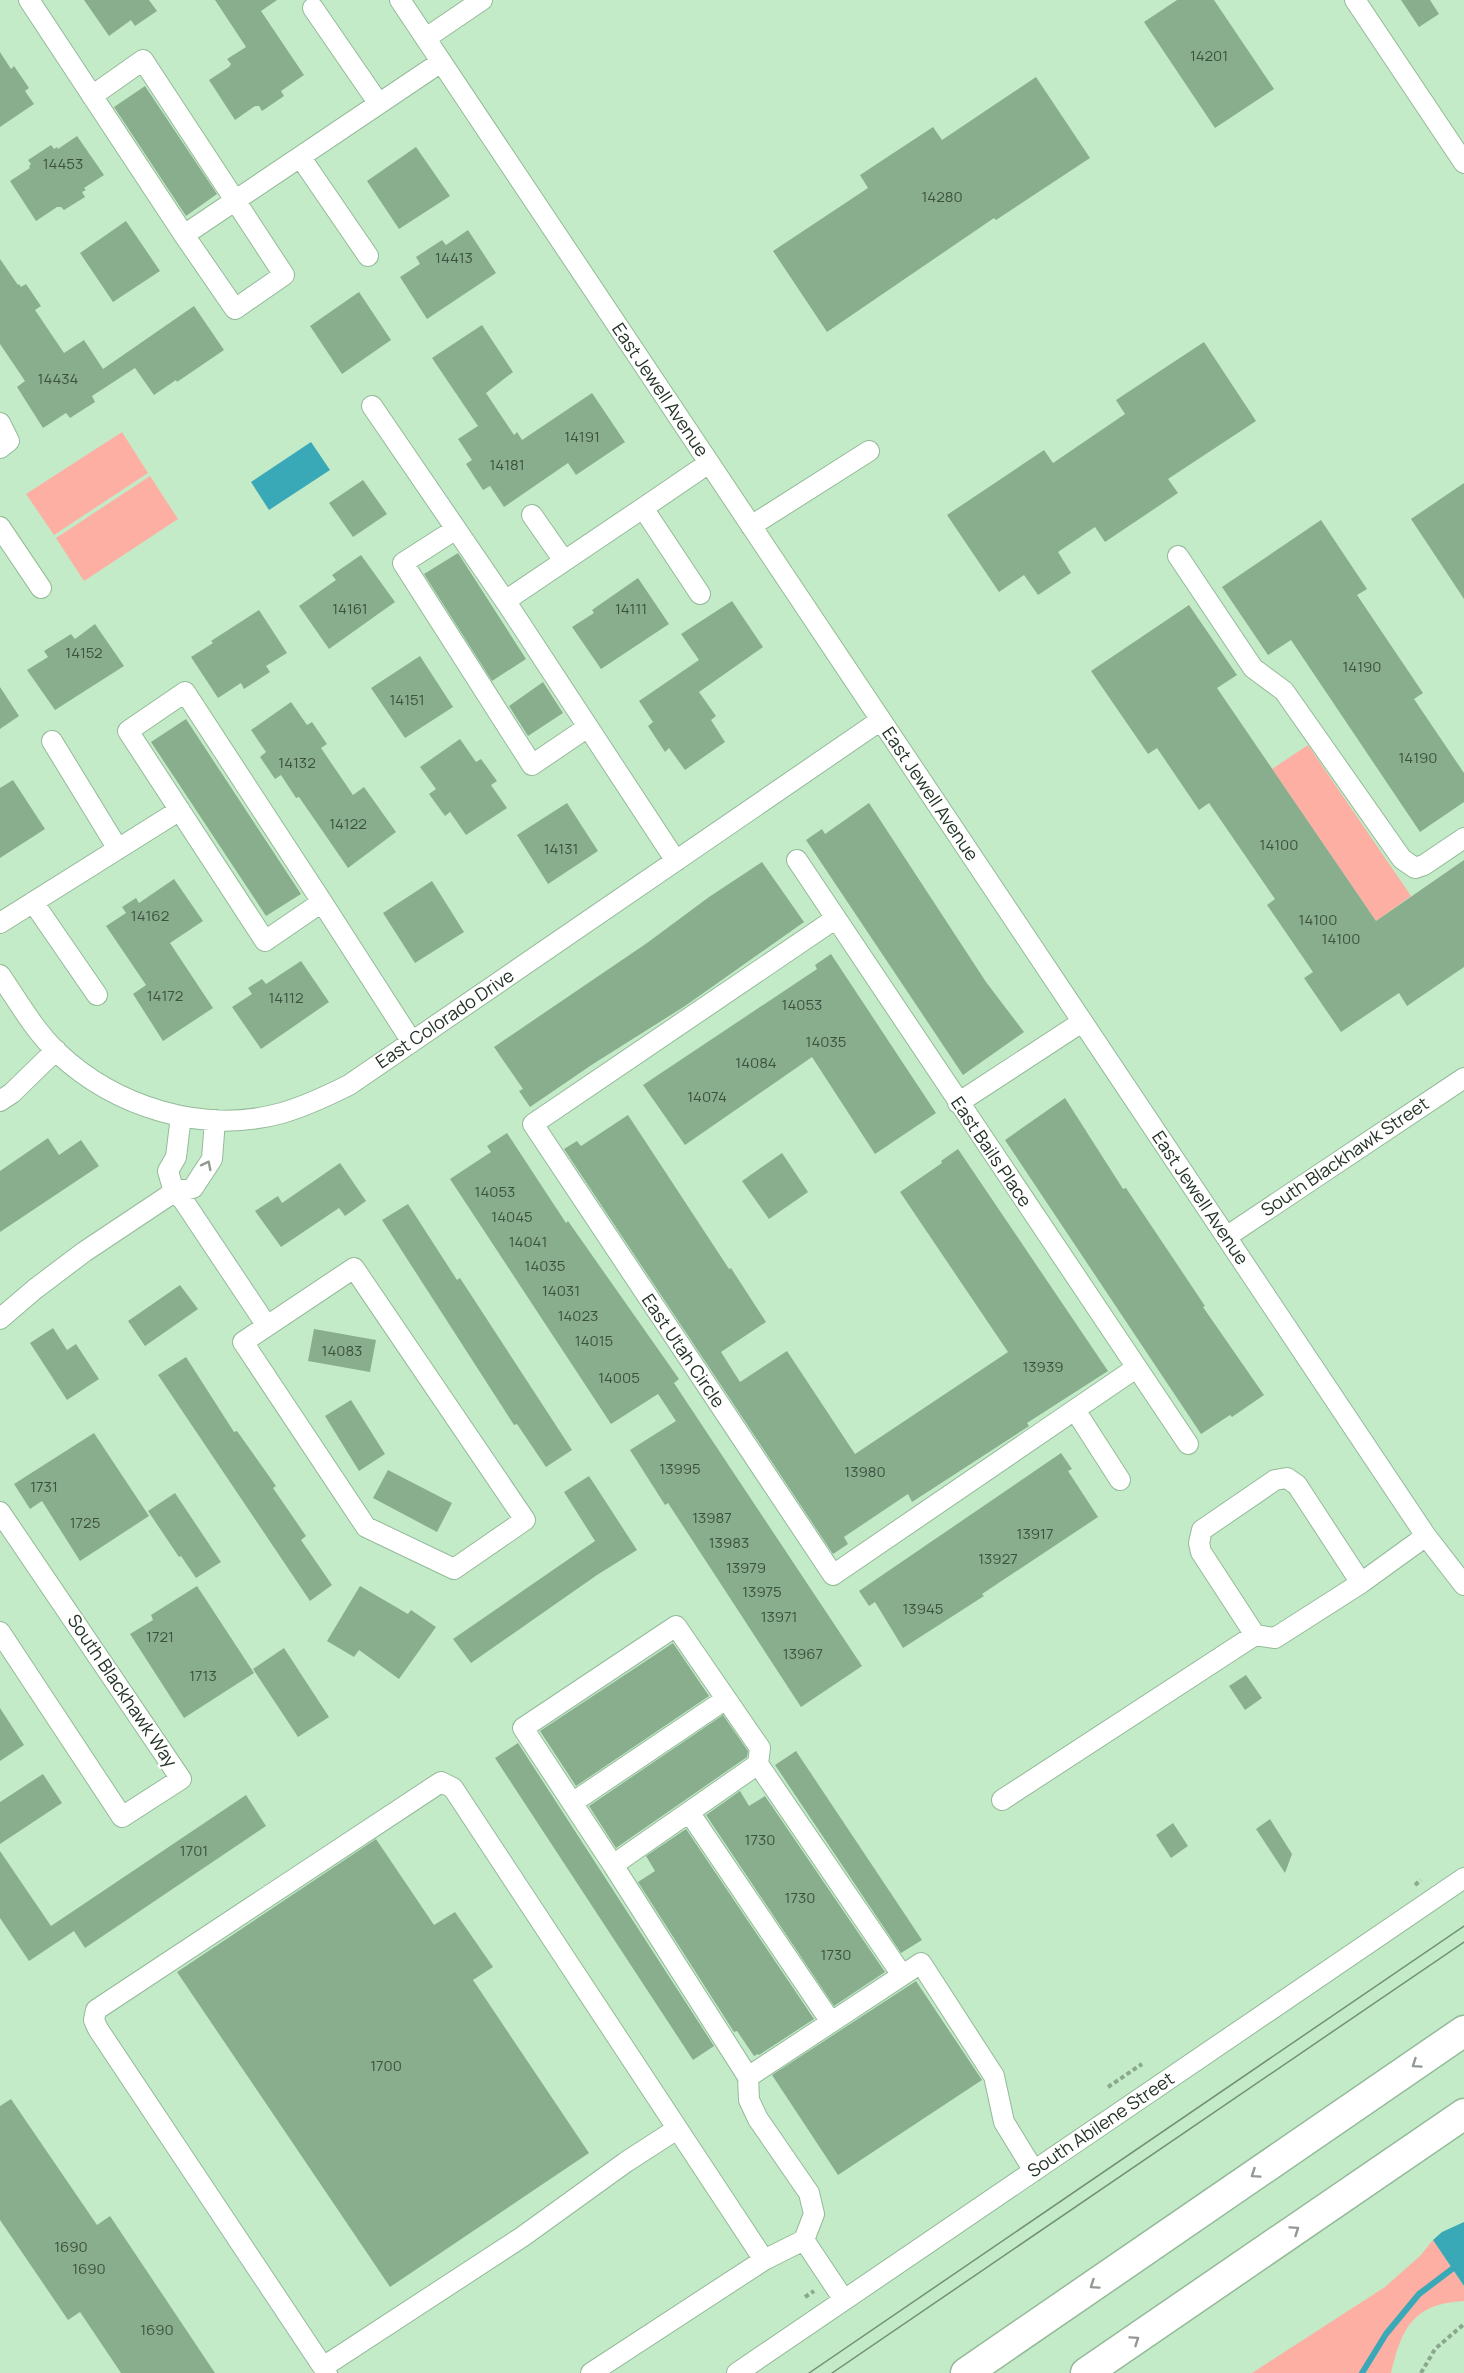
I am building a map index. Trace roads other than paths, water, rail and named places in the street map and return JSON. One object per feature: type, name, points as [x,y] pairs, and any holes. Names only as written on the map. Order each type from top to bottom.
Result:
[{"type":"highway","points":[[966,2373],[1464,2031]]},
{"type":"highway","points":[[1086,2373],[1464,2114]]},
{"type":"street","points":[[29,0],[92,96],[184,236],[235,309],[284,275],[143,60],[92,96]]},
{"type":"street","name":"East Jewell Avenue","points":[[400,0],[1426,1536],[1464,1585]]},
{"type":"street","points":[[426,38],[482,0]]},
{"type":"street","points":[[1355,0],[1464,162]]},
{"type":"street","points":[[314,8],[379,104]]},
{"type":"street","points":[[184,236],[441,62]]},
{"type":"street","points":[[301,158],[368,256]]},
{"type":"street","points":[[372,405],[505,601],[676,861]]},
{"type":"street","points":[[0,423],[9,441],[0,448]]},
{"type":"street","points":[[751,526],[869,451]]},
{"type":"street","points":[[505,601],[709,463]]},
{"type":"street","points":[[643,508],[699,594]]},
{"type":"street","points":[[532,515],[564,561]]},
{"type":"street","points":[[0,527],[41,588]]},
{"type":"street","points":[[456,529],[403,563],[532,765],[588,727]]},
{"type":"street","points":[[1178,556],[1253,668],[1284,691],[1402,859],[1415,868],[1424,865],[1464,838]]},
{"type":"street","points":[[322,902],[265,941],[128,731],[185,692],[322,902],[412,1042]]},
{"type":"street","name":"East Colorado Drive","points":[[0,975],[32,1022],[56,1050],[80,1071],[111,1091],[145,1106],[181,1116],[216,1120],[256,1118],[280,1113],[315,1102],[349,1085],[880,720]]},
{"type":"street","points":[[52,741],[118,849]]},
{"type":"street","points":[[0,923],[180,810]]},
{"type":"street","name":"East Bails Place","points":[[797,860],[1188,1444]]},
{"type":"street","points":[[33,902],[97,995]]},
{"type":"street","name":"East Utah Circle","points":[[835,919],[533,1124],[833,1575],[1136,1368]]},
{"type":"street","points":[[958,1103],[1082,1022]]},
{"type":"street","points":[[0,1101],[12,1093],[56,1050]]},
{"type":"street","name":"South Blackhawk Street","points":[[1226,1237],[1464,1078]]},
{"type":"street","points":[[181,1116],[176,1157],[168,1171],[174,1192],[183,1200],[267,1326]]},
{"type":"street","points":[[0,1319],[84,1252],[174,1192],[193,1188],[212,1160],[216,1120]]},
{"type":"street","points":[[354,1268],[525,1520],[454,1569],[366,1527],[243,1342],[267,1326],[354,1268]]},
{"type":"street","points":[[1075,1410],[1120,1480]]},
{"type":"street","points":[[1255,1635],[1201,1552],[1199,1544],[1202,1530],[1275,1480],[1287,1478],[1297,1485],[1361,1582]]},
{"type":"street","name":"South Blackhawk Way","points":[[0,1512],[181,1779],[122,1817],[0,1632]]},
{"type":"street","points":[[1002,1800],[1255,1635],[1275,1638],[1426,1536]]},
{"type":"street","points":[[604,2370],[764,2259],[804,2240],[814,2214],[809,2193],[758,2119],[749,2100],[748,2077],[523,1728],[676,1626],[760,1748],[758,1764],[902,1976]]},
{"type":"street","points":[[572,1803],[726,1699]]},
{"type":"street","points":[[613,1865],[758,1764]]},
{"type":"street","points":[[677,2129],[325,2370],[94,2020],[96,2010],[441,1782],[453,1788],[764,2259]]},
{"type":"street","points":[[689,1812],[831,2022]]},
{"type":"street","name":"South Abilene Street","points":[[737,2373],[1464,1878]]},
{"type":"street","points":[[748,2077],[921,1963],[994,2076],[1004,2122],[1034,2171]]},
{"type":"street","points":[[804,2240],[844,2300]]},
{"type":"water","points":[[311,442],[330,470],[269,510],[251,482]]},
{"type":"water","points":[[1464,2222],[1464,2286],[1433,2240],[1442,2232]]},
{"type":"waterway","points":[[1362,2373],[1386,2334],[1419,2294],[1464,2260]]},
{"type":"tram line","points":[[809,2373],[1464,1926]]},
{"type":"tram line","points":[[832,2373],[1464,1942]]}]
